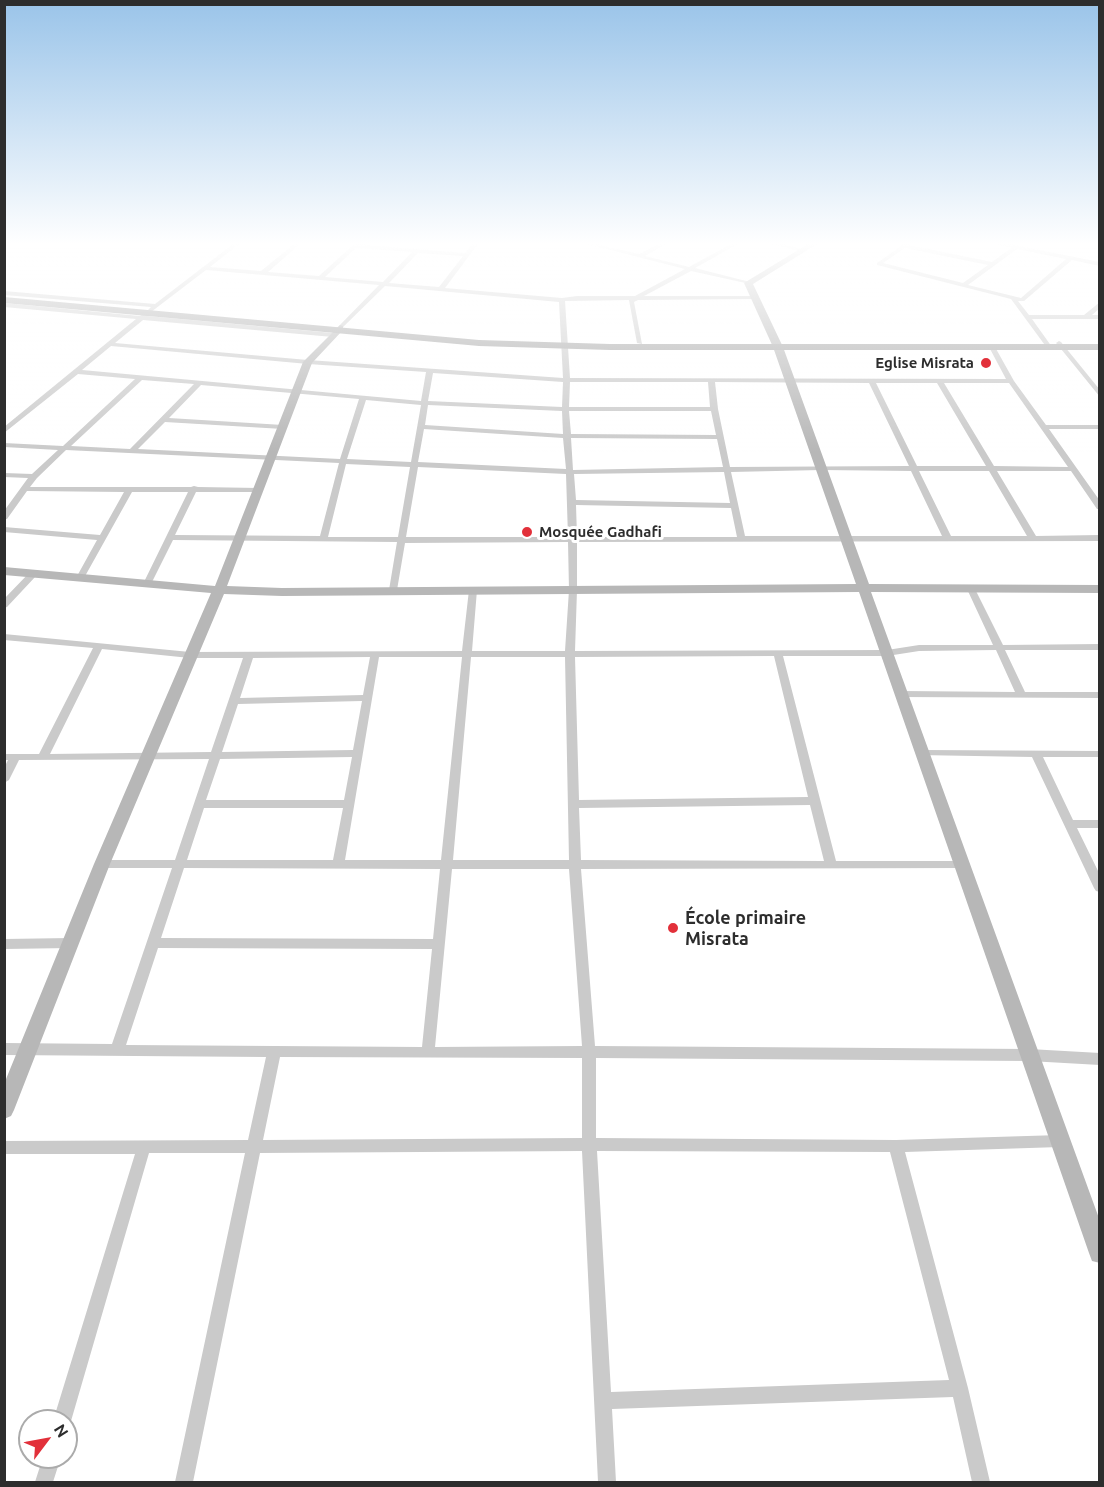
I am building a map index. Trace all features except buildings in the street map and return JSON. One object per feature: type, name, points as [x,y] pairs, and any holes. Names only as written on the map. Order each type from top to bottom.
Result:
[{"type":"main road","points":[[163,313],[479,343],[1100,345]]},
{"type":"main road","points":[[565,344],[660,345]]},
{"type":"main road","points":[[955,345],[992,347],[1054,345]]},
{"type":"street","points":[[4,431],[79,372],[147,313]]},
{"type":"street","points":[[4,1110],[31,1048],[146,757],[241,539],[308,362],[353,313]]},
{"type":"street","points":[[563,313],[567,380],[565,409],[573,540],[570,655],[575,865],[589,1052],[589,1144],[607,1482]]},
{"type":"street","points":[[634,313],[640,344]]},
{"type":"street","points":[[763,313],[778,345],[1100,1253]]},
{"type":"street","points":[[1025,313],[1100,395]]},
{"type":"street","points":[[1086,317],[1090,313]]},
{"type":"street","points":[[1028,317],[1100,317]]},
{"type":"street","points":[[110,344],[308,362],[567,380],[1011,381]]},
{"type":"street","points":[[992,347],[1011,381],[1099,506]]},
{"type":"street","points":[[393,590],[430,371]]},
{"type":"street","points":[[79,372],[425,403],[565,409],[714,409]]},
{"type":"street","points":[[1085,376],[1100,376]]},
{"type":"street","points":[[4,517],[33,476],[139,379]]},
{"type":"street","points":[[711,381],[714,409],[742,540]]},
{"type":"street","points":[[872,381],[948,539]]},
{"type":"street","points":[[939,381],[1033,538]]},
{"type":"street","points":[[132,451],[200,382]]},
{"type":"street","points":[[323,540],[343,461],[363,398]]},
{"type":"street","points":[[165,420],[283,427]]},
{"type":"street","points":[[420,427],[567,436],[720,437]]},
{"type":"street","points":[[1043,427],[1100,427]]},
{"type":"street","points":[[4,445],[570,472],[821,468],[1073,469]]},
{"type":"street","points":[[4,475],[33,476]]},
{"type":"street","points":[[147,584],[194,488]]},
{"type":"street","points":[[25,489],[259,490]]},
{"type":"street","points":[[80,578],[130,489]]},
{"type":"street","points":[[572,502],[735,506]]},
{"type":"street","points":[[4,529],[102,538]]},
{"type":"street","points":[[169,537],[323,540],[1100,538]]},
{"type":"street","points":[[4,572],[220,590],[282,592],[864,588],[1100,589]]},
{"type":"street","points":[[4,605],[33,574]]},
{"type":"street","points":[[971,589],[1022,695]]},
{"type":"street","points":[[428,1053],[473,590]]},
{"type":"street","points":[[4,637],[189,655],[778,654],[887,653],[919,648],[1100,647]]},
{"type":"street","points":[[43,757],[99,646]]},
{"type":"street","points":[[778,654],[831,865]]},
{"type":"street","points":[[117,1051],[249,655]]},
{"type":"street","points":[[338,865],[375,655]]},
{"type":"street","points":[[901,694],[1100,695]]},
{"type":"street","points":[[233,701],[368,698]]},
{"type":"street","points":[[4,780],[10,757],[358,753]]},
{"type":"street","points":[[922,753],[1100,754]]},
{"type":"street","points":[[1036,754],[1100,888]]},
{"type":"street","points":[[574,804],[815,801]]},
{"type":"street","points":[[199,804],[348,804]]},
{"type":"street","points":[[1070,824],[1100,824]]},
{"type":"street","points":[[102,864],[962,865]]},
{"type":"street","points":[[4,944],[71,943]]},
{"type":"street","points":[[153,944],[439,944]]},
{"type":"street","points":[[4,1049],[1029,1055],[1100,1059]]},
{"type":"street","points":[[184,1482],[252,1145],[274,1051]]},
{"type":"street","points":[[4,1148],[589,1144],[897,1146],[1060,1141]]},
{"type":"street","points":[[897,1146],[960,1388],[981,1482]]},
{"type":"street","points":[[66,1409],[144,1147]]},
{"type":"street","points":[[603,1401],[960,1388]]},
{"type":"place","name":"Eglise Misrata","points":[[986,363]]},
{"type":"place","name":"Mosquée Gadhafi","points":[[527,532]]},
{"type":"place","name":"École primaire Misrata","points":[[673,928]]}]
